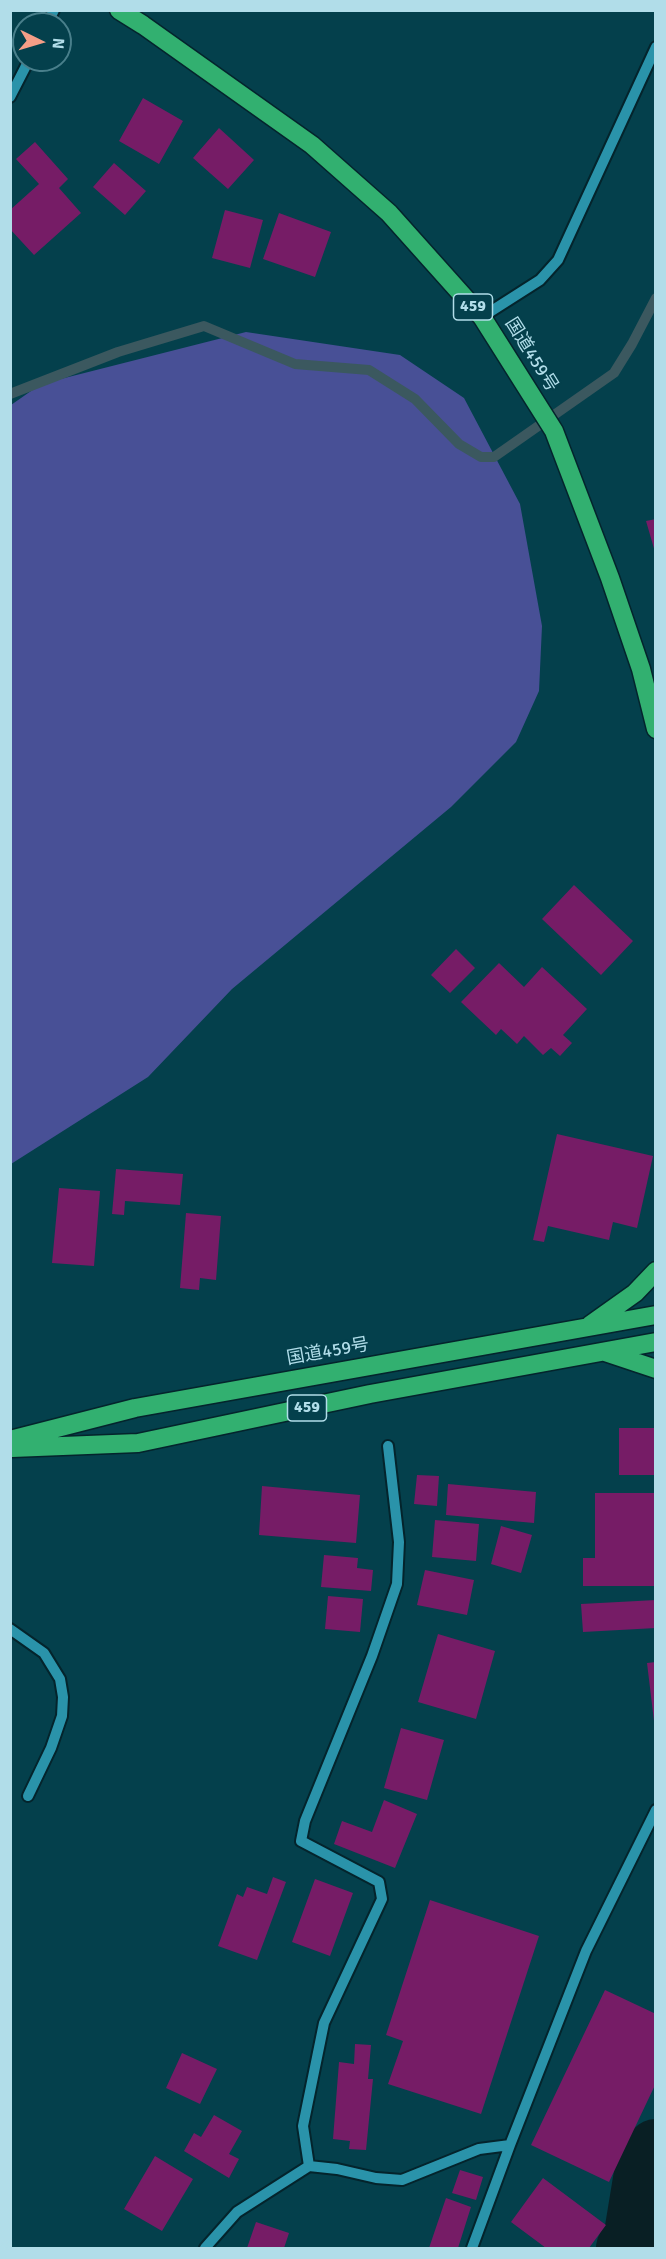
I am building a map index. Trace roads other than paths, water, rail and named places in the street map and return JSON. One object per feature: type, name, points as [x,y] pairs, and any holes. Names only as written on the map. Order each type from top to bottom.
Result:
[{"type":"highway","name":"国道459号","points":[[118,10],[152,31],[312,145],[389,213],[482,317],[554,431],[617,598],[641,669],[656,729]]},
{"type":"highway","points":[[586,1328],[634,1293],[656,1271]]},
{"type":"highway","name":"国道459号","points":[[10,1440],[135,1408],[656,1315]]},
{"type":"highway","name":"459","points":[[10,1448],[138,1443],[370,1394],[656,1342]]},
{"type":"highway","points":[[601,1351],[656,1369]]},
{"type":"street","points":[[482,317],[540,280],[558,260],[656,46]]},
{"type":"street","points":[[10,97],[23,72]]},
{"type":"street","points":[[309,2166],[303,2126],[324,2023],[382,1899],[379,1882],[301,1841],[305,1821],[372,1656],[397,1584],[399,1542],[388,1446]]},
{"type":"street","points":[[10,1629],[44,1653],[60,1679],[63,1696],[62,1716],[51,1748],[28,1796]]},
{"type":"street","points":[[472,2248],[586,1951],[656,1810]]},
{"type":"street","points":[[205,2248],[237,2212],[309,2166],[337,2169],[376,2178],[402,2180],[479,2149],[510,2145]]},
{"type":"waterway","points":[[10,394],[118,352],[204,326],[295,364],[369,370],[415,399],[459,444],[481,457],[494,457],[614,373],[656,298]]},
{"type":"waterway","points":[[626,2248],[634,2234],[645,2167],[656,2149]]}]
